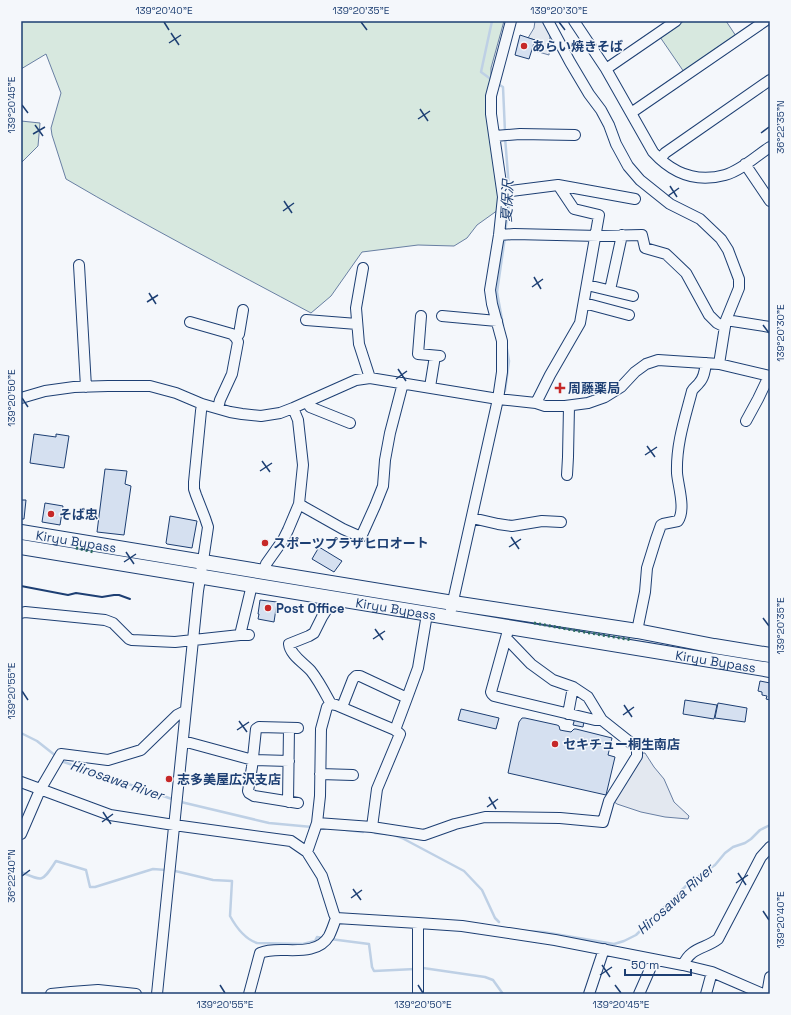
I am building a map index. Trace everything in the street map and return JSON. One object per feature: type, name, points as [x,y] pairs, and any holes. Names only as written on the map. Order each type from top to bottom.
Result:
[{"type":"highway","name":"Kiryu Bypass","points":[[21,532],[452,604],[637,632],[770,655]]},
{"type":"highway","name":"Kiryu Bypass","points":[[21,547],[450,618],[507,633],[770,670]]},
{"type":"street","points":[[450,618],[498,399],[502,372],[502,341],[492,304],[490,290],[499,235],[503,192],[491,114],[491,96],[511,21]]},
{"type":"street","points":[[548,21],[585,88],[601,110],[609,125],[616,144],[634,174],[670,204],[700,219],[709,226],[724,243],[740,283],[725,324],[719,364]]},
{"type":"street","points":[[606,69],[676,21]]},
{"type":"street","points":[[631,113],[765,21]]},
{"type":"street","points":[[579,23],[653,152],[660,160],[678,172],[700,178],[726,175],[770,147]]},
{"type":"street","points":[[660,160],[665,153],[770,80]]},
{"type":"street","points":[[495,136],[520,134],[575,135]]},
{"type":"street","points":[[745,164],[770,201]]},
{"type":"street","points":[[503,192],[558,185],[635,199]]},
{"type":"street","points":[[536,403],[550,375],[580,323],[599,215],[574,209],[558,185]]},
{"type":"street","points":[[499,235],[642,235],[645,248],[666,254],[686,273],[709,315],[717,323],[770,326]]},
{"type":"street","points":[[610,290],[622,235]]},
{"type":"street","points":[[79,265],[86,387]]},
{"type":"street","points":[[363,268],[356,308],[358,344],[370,378]]},
{"type":"street","points":[[587,284],[633,296]]},
{"type":"street","points":[[584,303],[629,315]]},
{"type":"street","points":[[218,408],[232,374],[243,310]]},
{"type":"street","points":[[421,316],[418,354],[437,356],[430,388]]},
{"type":"street","points":[[442,316],[497,321]]},
{"type":"street","points":[[306,320],[357,324]]},
{"type":"street","points":[[190,322],[232,334],[237,340]]},
{"type":"street","points":[[21,398],[45,391],[66,388],[150,386],[176,393],[202,404],[230,412],[261,416],[280,413],[356,380],[370,378],[498,399],[536,403],[545,406],[569,406],[588,403],[605,397],[621,387],[634,372],[646,364],[658,360],[719,364],[769,376],[746,421]]},
{"type":"street","points":[[637,632],[645,592],[647,568],[661,525],[678,521],[680,517],[681,500],[677,477],[677,453],[692,391],[703,378],[706,363]]},
{"type":"street","points":[[299,504],[343,529],[361,536],[383,486],[385,460],[390,433],[403,383]]},
{"type":"street","points":[[307,402],[310,407],[350,423]]},
{"type":"street","points":[[157,994],[185,711],[198,592],[208,527],[196,495],[194,482],[202,404]]},
{"type":"street","points":[[567,475],[569,406]]},
{"type":"street","points":[[263,572],[266,564],[283,540],[299,504],[303,465],[298,420],[293,408]]},
{"type":"street","points":[[472,518],[512,526],[542,521],[561,522]]},
{"type":"street","points":[[21,613],[25,612],[105,620],[113,623],[129,639],[132,640],[175,642],[245,635],[252,585]]},
{"type":"street","points":[[331,599],[329,606],[314,633],[289,644],[289,647],[311,671],[331,704]]},
{"type":"street","points":[[395,730],[419,661],[427,614]]},
{"type":"street","points":[[317,823],[424,835],[455,824],[485,817],[560,818],[603,822],[609,801],[637,756],[636,747],[602,720],[588,697],[574,687],[558,683],[549,678],[525,658],[507,633]]},
{"type":"street","points":[[507,633],[491,692],[494,696],[568,714],[595,720],[602,720]]},
{"type":"street","points":[[342,707],[353,679],[356,676],[360,676],[407,698]]},
{"type":"street","points":[[568,714],[574,687]]},
{"type":"street","points":[[331,704],[342,707],[395,730],[400,734],[377,789],[372,828]]},
{"type":"street","points":[[307,852],[317,823],[320,796],[320,729],[326,710],[331,704]]},
{"type":"street","points":[[21,834],[40,790],[61,754],[108,760],[141,750],[177,715],[185,711]]},
{"type":"street","points":[[259,727],[294,728],[289,761],[293,802],[254,796],[248,793],[253,760],[256,729],[259,727]]},
{"type":"street","points":[[183,741],[253,760],[289,761]]},
{"type":"street","points":[[320,774],[353,775]]},
{"type":"street","points":[[21,782],[110,815],[291,841],[307,852],[322,876],[336,918],[329,936],[319,946],[305,950],[266,950],[260,953],[249,994]]},
{"type":"street","points":[[683,965],[685,960],[693,952],[718,938],[761,857],[770,847]]},
{"type":"street","points":[[336,918],[470,927],[555,940],[712,972],[763,994]]},
{"type":"street","points":[[418,923],[418,994]]},
{"type":"street","points":[[590,994],[604,949]]},
{"type":"street","points":[[639,994],[654,960]]},
{"type":"street","points":[[706,994],[712,972]]},
{"type":"street","points":[[767,994],[770,977]]},
{"type":"street","points":[[51,994],[86,990],[136,994]]},
{"type":"shaded area","points":[[21,21],[504,21],[491,68],[491,114],[500,196],[498,210],[477,225],[467,238],[454,246],[418,245],[362,252],[331,296],[311,313],[66,179],[51,128],[61,93],[46,54],[21,69]]},
{"type":"shaded area","points":[[535,21],[545,21],[550,36],[549,55],[532,50],[535,40],[528,38],[534,28]]},
{"type":"shaded area","points":[[684,21],[726,21],[736,36],[684,72],[660,37]]},
{"type":"shaded area","points":[[21,121],[40,123],[38,146],[21,163]]},
{"type":"shaded area","points":[[643,753],[645,753],[664,779],[674,802],[689,816],[688,819],[665,817],[641,812],[617,804],[613,801]]},
{"type":"building","points":[[520,35],[535,40],[529,59],[515,55]]},
{"type":"building","points":[[34,434],[56,437],[56,434],[69,436],[64,468],[30,463]]},
{"type":"building","points":[[105,469],[127,471],[125,484],[131,486],[124,535],[97,532]]},
{"type":"building","points":[[21,500],[26,500],[24,519],[21,519]]},
{"type":"building","points":[[45,503],[63,506],[60,525],[42,522]]},
{"type":"building","points":[[170,516],[197,521],[192,548],[166,543]]},
{"type":"building","points":[[319,547],[342,561],[334,572],[312,559]]},
{"type":"building","points":[[260,600],[277,602],[274,622],[258,619]]},
{"type":"building","points":[[760,681],[770,683],[770,700],[766,699],[767,696],[762,695],[762,692],[758,691]]},
{"type":"building","points":[[685,700],[717,705],[714,719],[683,714]]},
{"type":"building","points":[[718,703],[747,708],[745,722],[715,718]]},
{"type":"building","points":[[461,709],[499,718],[496,729],[458,720]]},
{"type":"building","points":[[522,718],[557,725],[559,726],[560,730],[571,732],[576,729],[612,738],[608,755],[615,757],[606,795],[508,773],[519,722]]},
{"type":"building","points":[[575,718],[584,721],[583,727],[573,725]]},
{"type":"waterway","name":"夏保沢","points":[[492,21],[481,72],[492,80]]},
{"type":"waterway","name":"夏保沢","points":[[498,84],[503,87],[505,132]]},
{"type":"waterway","name":"夏保沢","points":[[505,137],[509,188]]},
{"type":"waterway","name":"夏保沢","points":[[505,232],[510,193]]},
{"type":"waterway","name":"夏保沢","points":[[503,325],[497,292],[505,237]]},
{"type":"waterway","name":"夏保沢","points":[[505,391],[509,361],[507,349]]},
{"type":"waterway","name":"Hirosawa River","points":[[21,733],[37,741],[56,756]]},
{"type":"waterway","name":"Hirosawa River","points":[[61,761],[172,799]]},
{"type":"waterway","name":"Hirosawa River","points":[[181,802],[269,823],[312,827]]},
{"type":"waterway","name":"Hirosawa River","points":[[525,931],[543,932],[614,944],[624,941],[636,935],[690,882],[715,865],[725,853],[733,847],[745,843],[760,830],[770,825]]},
{"type":"waterway","name":"Hirosawa River","points":[[346,830],[363,832]]},
{"type":"waterway","name":"Hirosawa River","points":[[375,833],[387,834]]},
{"type":"waterway","name":"Hirosawa River","points":[[394,835],[464,871],[482,890],[495,918],[499,922]]},
{"type":"waterway","points":[[21,872],[34,877],[42,878],[48,873],[56,861],[86,870],[90,887],[95,887],[153,869],[166,870]]},
{"type":"waterway","points":[[171,870],[213,880],[232,881],[230,916],[241,932],[249,939],[257,943],[303,944],[315,941],[317,937],[323,938]]},
{"type":"waterway","points":[[330,939],[369,944],[372,967],[374,971],[415,969]]},
{"type":"waterway","points":[[420,968],[485,977],[493,980],[503,994]]},
{"type":"hedge","points":[[76,548],[94,552]]},
{"type":"hedge","points":[[534,623],[632,640]]},
{"type":"wall","points":[[21,586],[68,595],[76,593],[102,597],[119,595],[130,599]]},
{"type":"place","name":"あらい焼きそば","points":[[524,46]]},
{"type":"place","name":"周藤薬局","points":[[560,388]]},
{"type":"place","name":"そば忠","points":[[51,514]]},
{"type":"place","name":"スポーツプラザヒロオート","points":[[265,543]]},
{"type":"place","name":"Post Office","points":[[268,608]]},
{"type":"place","name":"セキチュー桐生南店","points":[[555,744]]},
{"type":"place","name":"志多美屋広沢支店","points":[[169,779]]}]
